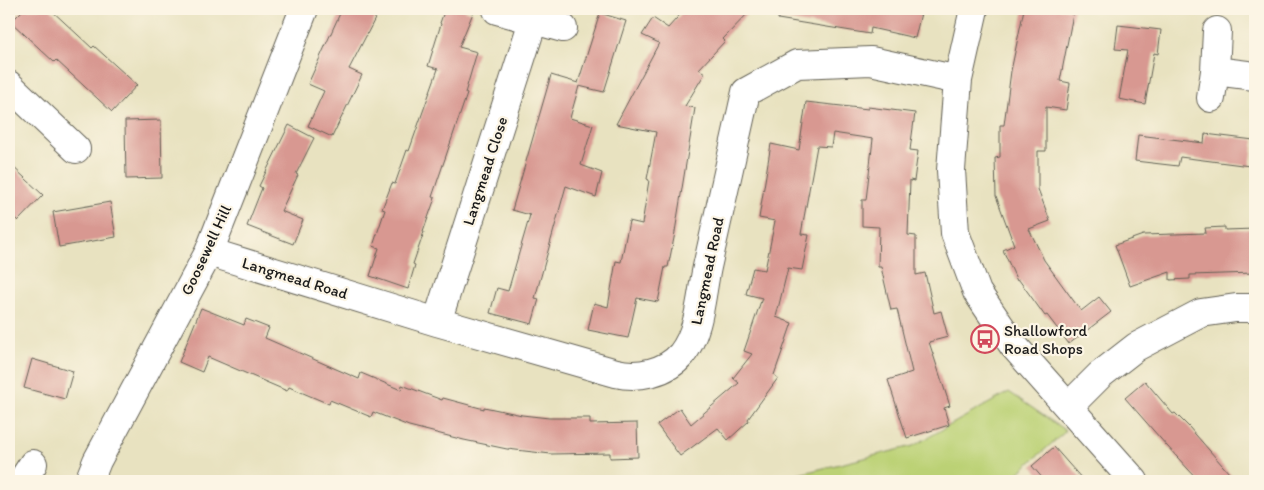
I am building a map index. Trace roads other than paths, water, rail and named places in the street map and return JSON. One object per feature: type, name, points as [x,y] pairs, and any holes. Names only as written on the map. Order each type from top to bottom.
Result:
[{"type":"street","name":"Goosewell Hill","points":[[89,481],[97,461],[209,252],[304,9]]},
{"type":"street","points":[[974,9],[958,80],[951,170],[955,233],[976,292],[1014,345],[1134,481]]},
{"type":"street","points":[[496,10],[563,28]]},
{"type":"street","name":"Langmead Close","points":[[437,322],[533,21]]},
{"type":"street","points":[[1211,98],[1215,71],[1217,31]]},
{"type":"street","name":"Langmead Road","points":[[209,252],[437,322],[616,373],[629,376],[649,374],[681,355],[694,334],[701,294],[746,92],[797,64],[872,61],[958,80]]},
{"type":"street","points":[[1215,71],[1255,76]]},
{"type":"street","points":[[9,85],[76,149]]},
{"type":"street","points":[[1068,406],[1100,374],[1136,347],[1201,313],[1236,308],[1255,308]]},
{"type":"place","name":"Shallowford Road Shops","points":[[985,339]]}]
